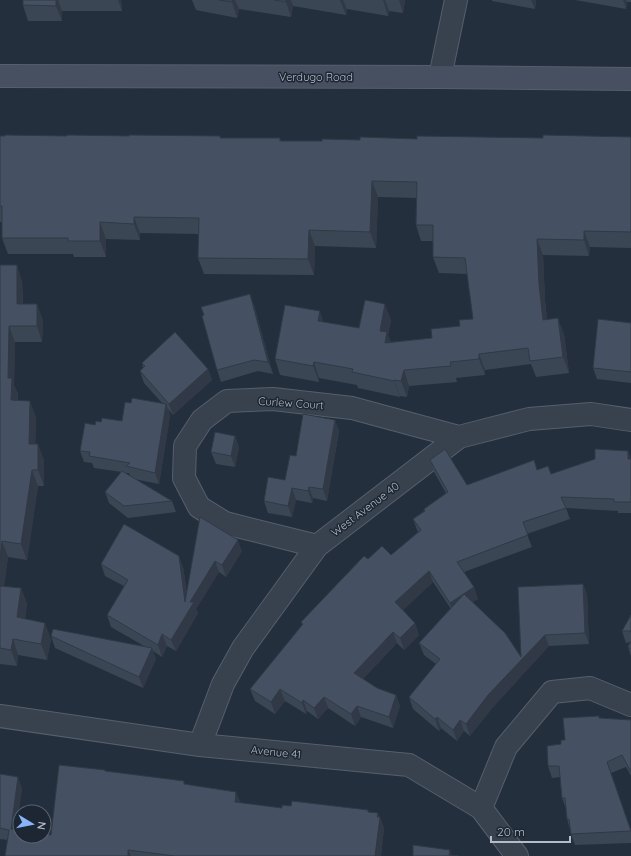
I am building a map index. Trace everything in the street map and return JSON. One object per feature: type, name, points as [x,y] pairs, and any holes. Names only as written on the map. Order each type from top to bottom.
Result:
[{"type":"main road","name":"Verdugo Road","points":[[0,76],[631,79]]},
{"type":"street","points":[[440,77],[456,0]]},
{"type":"street","name":"Curlew Court","points":[[317,546],[225,523],[199,507],[184,478],[185,446],[202,420],[228,401],[273,399],[352,408],[459,437]]},
{"type":"street","name":"West Avenue 40","points":[[200,745],[226,678],[244,648],[317,546],[459,437],[529,419],[591,414],[631,420]]},
{"type":"street","points":[[481,808],[506,747],[552,692],[590,688],[631,705]]},
{"type":"street","name":"Avenue 41","points":[[0,716],[200,745],[410,765],[481,808],[517,856]]},
{"type":"building","points":[[23,0],[56,0],[56,6],[23,5]]},
{"type":"building","points":[[219,0],[232,0],[232,2]]},
{"type":"building","points":[[274,0],[286,0],[286,2]]},
{"type":"building","points":[[543,135],[631,137],[631,232],[584,231],[584,240],[537,239],[539,284],[543,320],[558,318],[563,357],[530,361],[528,348],[479,354],[479,359],[450,362],[451,366],[404,370],[401,381],[394,381],[352,372],[353,369],[314,362],[313,366],[275,359],[285,305],[320,311],[318,321],[359,328],[365,300],[385,304],[380,331],[387,332],[385,343],[432,338],[431,329],[460,326],[459,320],[473,319],[465,258],[433,257],[433,225],[416,225],[417,182],[372,181],[370,232],[309,230],[308,259],[198,258],[199,218],[134,217],[134,224],[100,222],[100,241],[68,241],[68,238],[2,238],[2,206],[0,206],[0,136],[220,136],[220,138],[280,138],[280,141],[322,141],[322,139],[360,140],[360,137],[417,139],[417,136],[543,138]]},
{"type":"building","points":[[0,265],[17,265],[17,304],[37,304],[37,326],[9,326],[8,378],[12,378],[11,400],[30,401],[29,444],[38,444],[38,470],[32,470],[21,544],[2,541],[0,558]]},
{"type":"building","points":[[250,294],[268,362],[254,360],[217,370],[202,316],[204,315],[201,307]]},
{"type":"building","points":[[598,319],[631,323],[631,372],[593,368]]},
{"type":"building","points":[[175,332],[208,369],[169,404],[140,371],[145,366],[142,363]]},
{"type":"building","points":[[132,398],[166,404],[155,473],[126,466],[130,463],[89,456],[90,452],[80,451],[85,423],[95,425],[96,421],[101,422],[102,418],[122,421],[125,402],[131,403]]},
{"type":"building","points":[[303,414],[335,420],[323,489],[309,487],[308,491],[292,488],[288,506],[264,501],[268,477],[285,480],[290,455],[296,456]]},
{"type":"building","points":[[215,432],[235,436],[231,456],[211,452]]},
{"type":"building","points":[[445,449],[467,485],[534,460],[537,470],[548,466],[551,474],[595,459],[595,449],[628,451],[628,459],[631,459],[631,502],[614,502],[614,499],[561,497],[566,508],[523,522],[528,535],[457,562],[474,587],[450,603],[429,571],[395,602],[415,623],[400,638],[393,632],[354,673],[377,688],[396,695],[389,717],[357,706],[351,714],[324,697],[314,708],[303,700],[302,703],[280,689],[271,702],[250,689],[303,624],[301,622],[364,556],[368,559],[382,546],[391,555],[421,530],[413,519],[448,492],[430,460]]},
{"type":"building","points":[[122,471],[172,501],[124,506],[105,492]]},
{"type":"building","points":[[200,517],[238,540],[222,565],[215,561],[190,602],[194,602],[171,640],[162,634],[158,645],[107,615],[128,580],[101,564],[124,524],[179,556],[185,602]]},
{"type":"building","points":[[583,584],[585,633],[545,635],[488,695],[466,724],[460,720],[453,730],[437,717],[435,719],[409,697],[440,659],[419,643],[464,594],[505,633],[521,657],[518,587]]},
{"type":"building","points":[[0,586],[21,588],[17,617],[45,623],[41,644],[13,639],[11,650],[0,648]]},
{"type":"building","points":[[631,615],[631,631],[622,631]]},
{"type":"building","points":[[53,629],[152,648],[139,677],[51,636]]},
{"type":"building","points":[[631,641],[631,649],[628,647]]},
{"type":"building","points":[[599,716],[599,718],[631,720],[631,772],[622,755],[607,762],[631,831],[571,834],[569,819],[567,819],[565,798],[562,798],[559,766],[548,766],[547,746],[561,744],[561,740],[565,740],[563,718]]},
{"type":"building","points":[[59,765],[184,781],[184,784],[236,792],[235,802],[282,808],[282,805],[291,806],[292,801],[368,810],[368,812],[378,813],[377,817],[380,817],[375,856],[175,856],[128,850],[128,856],[5,856],[9,830],[0,828],[0,774],[18,777],[14,804],[12,804],[12,844],[52,844],[52,826]]},
{"type":"building","points":[[413,845],[450,850],[449,855],[459,856],[413,856]]}]
